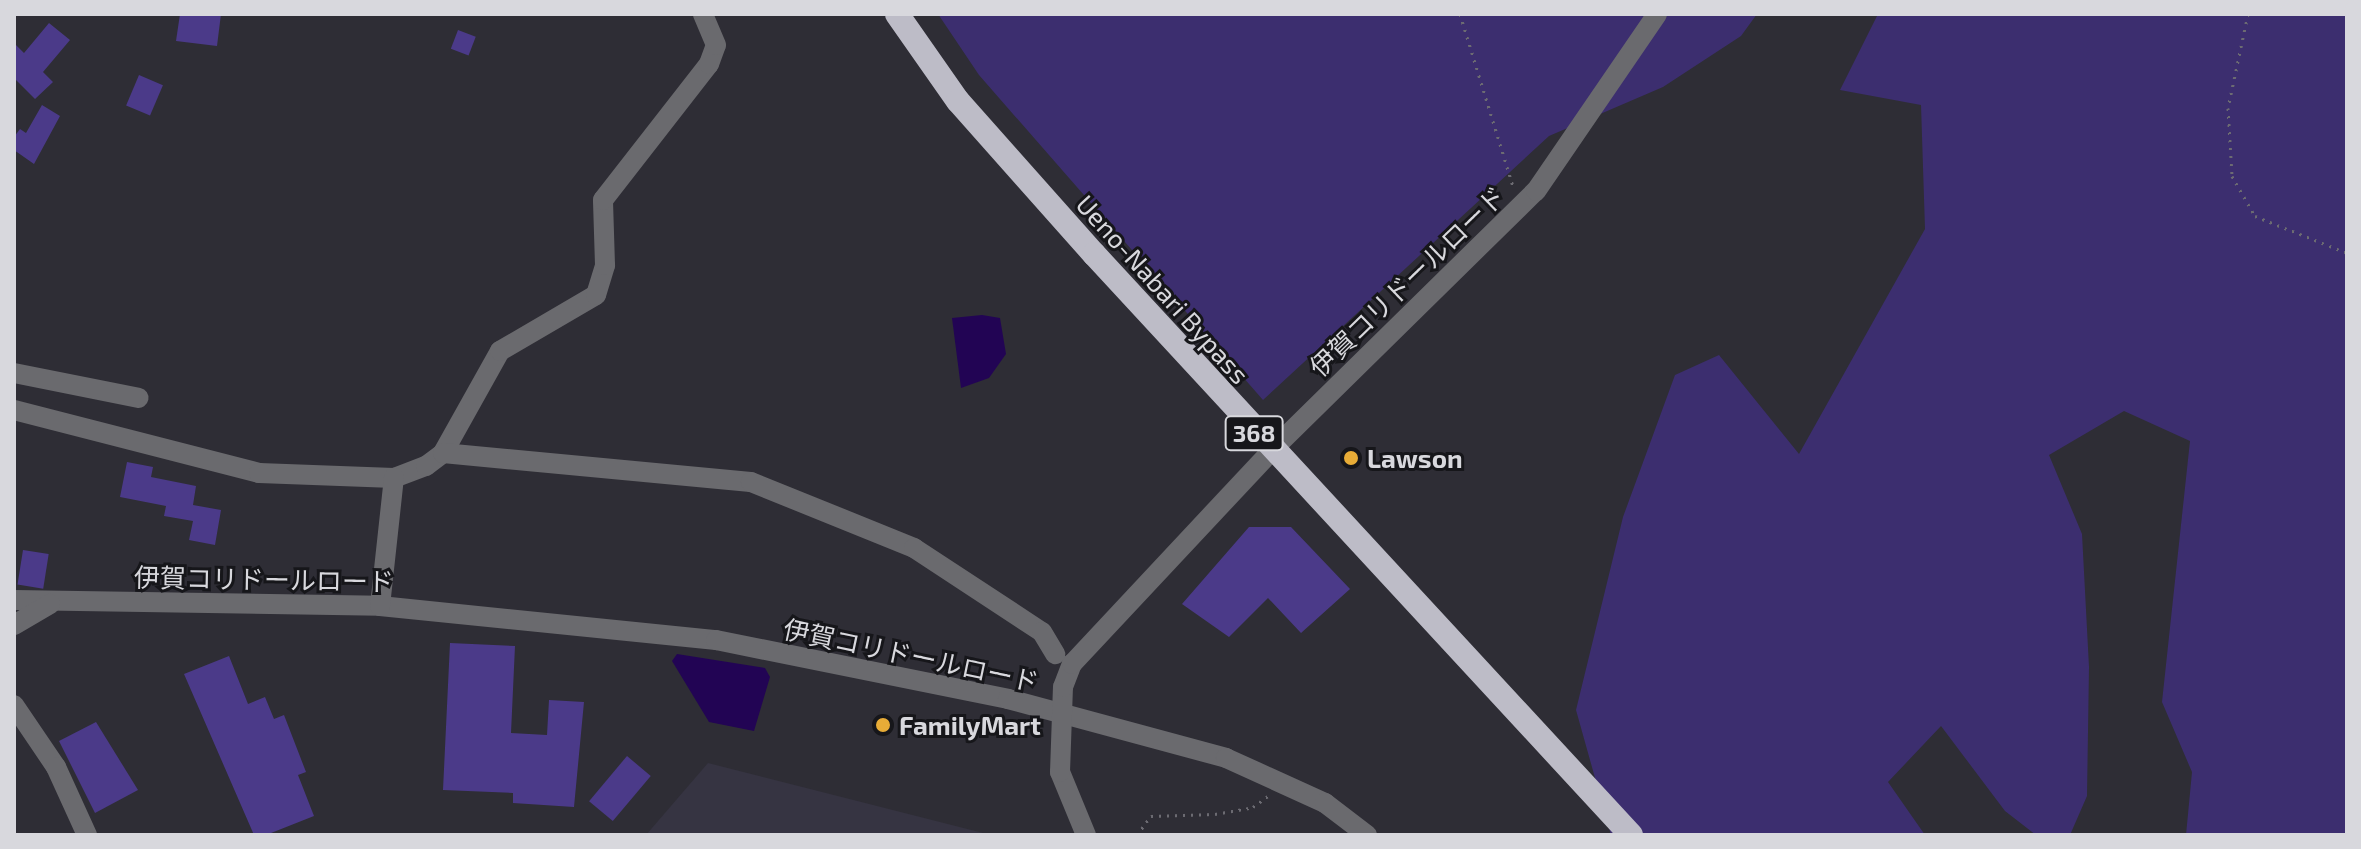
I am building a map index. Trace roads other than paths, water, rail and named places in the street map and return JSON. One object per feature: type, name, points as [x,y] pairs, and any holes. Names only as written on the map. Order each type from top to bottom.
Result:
[{"type":"highway","name":"Ueno-Nabari Bypass","points":[[897,14],[958,101],[1271,451],[1631,835]]},
{"type":"street","points":[[443,453],[500,351],[596,295],[605,265],[603,200],[709,64],[716,45],[703,14]]},
{"type":"street","name":"伊賀コリドールロード","points":[[14,600],[380,606],[716,640],[1060,715],[1064,676],[1084,647],[1271,451],[1520,208],[1657,14]]},
{"type":"street","points":[[14,373],[139,398]]},
{"type":"street","points":[[14,410],[259,473],[394,478],[443,453],[751,482],[914,548],[1042,632],[1055,654]]},
{"type":"street","points":[[380,606],[394,478]]},
{"type":"street","points":[[14,625],[57,601]]},
{"type":"street","points":[[14,705],[56,767],[87,835]]},
{"type":"street","points":[[1086,835],[1060,772],[1060,715],[1226,758],[1280,780],[1367,835]]},
{"type":"place","name":"Lawson","points":[[1351,458]]},
{"type":"place","name":"FamilyMart","points":[[883,725]]}]
